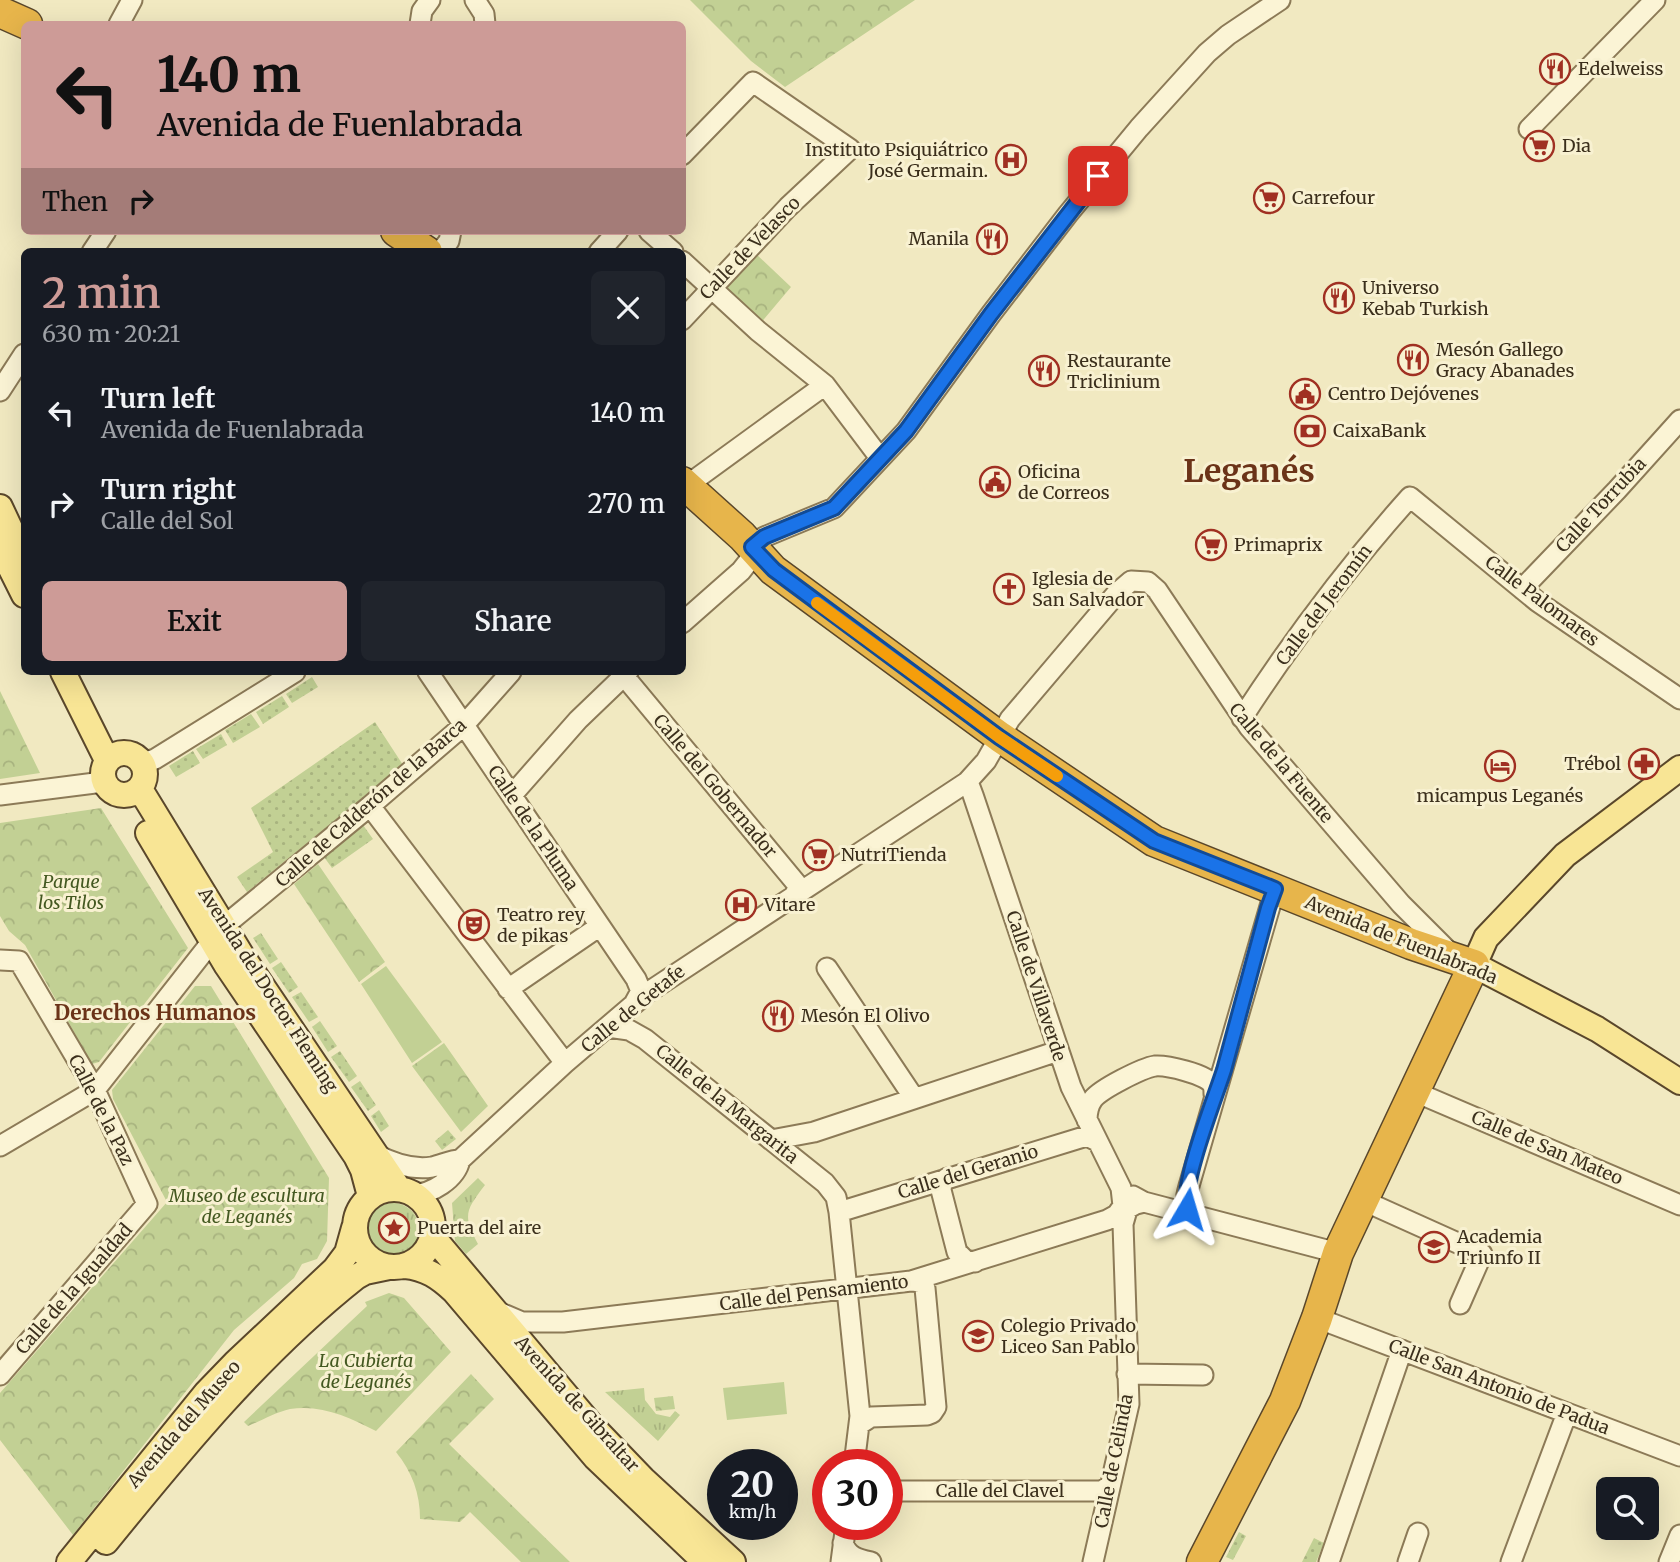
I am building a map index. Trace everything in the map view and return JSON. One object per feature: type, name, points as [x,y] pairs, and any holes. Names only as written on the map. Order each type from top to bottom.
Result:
[{"type":"highway","points":[[0,12],[21,21]]},
{"type":"highway","points":[[402,235],[421,248]]},
{"type":"highway","name":"Avenida de Fuenlabrada","points":[[686,488],[774,570],[999,737],[1154,841],[1464,962]]},
{"type":"highway","points":[[1202,1562],[1285,1401],[1318,1318],[1338,1253],[1413,1091],[1464,962]]},
{"type":"main road","points":[[0,507],[21,552]]},
{"type":"main road","points":[[0,547],[21,589]]},
{"type":"main road","points":[[65,675],[110,765]]},
{"type":"main road","points":[[81,675],[110,765],[111,793],[133,793],[146,777],[143,763],[132,754],[110,765]]},
{"type":"main road","points":[[1464,962],[1565,855],[1680,768]]},
{"type":"main road","name":"Avenida del Doctor Fleming","points":[[133,793],[356,1156],[370,1196]]},
{"type":"main road","name":"Avenida del Doctor Fleming","points":[[219,935],[242,957],[375,1154],[405,1191]]},
{"type":"main road","name":"Avenida de Fuenlabrada","points":[[1464,962],[1597,1029],[1680,1082]]},
{"type":"main road","points":[[405,1191],[426,1207],[433,1226],[432,1236],[423,1254],[397,1266],[376,1263],[364,1255],[357,1242],[354,1228],[356,1216],[370,1196],[379,1192],[405,1191]]},
{"type":"main road","name":"Avenida del Museo","points":[[69,1562],[206,1393],[335,1269],[347,1253],[354,1228]]},
{"type":"main road","name":"Avenida de Gibraltar","points":[[432,1236],[611,1447],[733,1562]]},
{"type":"main road","name":"Avenida de Gibraltar","points":[[397,1266],[428,1271],[454,1291],[595,1457],[705,1562]]},
{"type":"main road","name":"Avenida del Museo","points":[[91,1562],[228,1395],[356,1277],[366,1272],[397,1266]]},
{"type":"street","points":[[121,21],[132,0]]},
{"type":"street","points":[[420,21],[422,11],[430,0]]},
{"type":"street","points":[[686,619],[741,570],[764,537],[834,508],[906,431],[991,314],[1085,192],[1189,72],[1228,35],[1280,0]]},
{"type":"street","points":[[1529,129],[1655,0]]},
{"type":"street","name":"Calle de Velasco","points":[[686,151],[753,82],[850,149],[788,207],[686,316]]},
{"type":"street","points":[[603,248],[614,235]]},
{"type":"street","points":[[654,235],[668,248]]},
{"type":"street","points":[[686,264],[758,331],[825,385],[880,458]]},
{"type":"street","points":[[0,391],[21,359]]},
{"type":"street","points":[[686,485],[825,385]]},
{"type":"street","name":"Calle Torrubia","points":[[1522,589],[1680,420]]},
{"type":"street","name":"Calle Palomares","points":[[1410,497],[1522,589],[1680,699]]},
{"type":"street","name":"Calle del Jeromín","points":[[1242,718],[1330,594],[1389,519],[1410,497]]},
{"type":"street","name":"Calle de la Fuente","points":[[1116,593],[1128,582],[1135,580],[1143,580],[1154,587],[1242,718],[1401,904],[1464,962]]},
{"type":"street","name":"Calle de Getafe","points":[[405,1191],[419,1194],[437,1187],[458,1168],[460,1160],[635,1002],[690,963],[962,786],[980,769],[1019,708],[1116,593]]},
{"type":"street","points":[[143,763],[155,759],[290,675]]},
{"type":"street","name":"Calle de la Pluma","points":[[430,675],[639,984],[640,994],[635,1002]]},
{"type":"street","name":"Calle de Calderón de la Barca","points":[[94,1090],[219,935],[463,726],[508,675]]},
{"type":"street","points":[[512,795],[578,720],[625,675]]},
{"type":"street","name":"Calle del Gobernador","points":[[627,675],[796,883],[798,889],[793,897]]},
{"type":"street","points":[[0,795],[110,765]]},
{"type":"street","name":"Calle de Villaverde","points":[[962,786],[970,787],[973,795],[1074,1094],[1120,1185],[1123,1216],[1193,1215],[1338,1253]]},
{"type":"street","points":[[370,806],[565,1063]]},
{"type":"street","points":[[1193,1215],[1188,1211],[1186,1200],[1214,1094],[1224,1070],[1275,889]]},
{"type":"street","points":[[508,989],[600,926]]},
{"type":"street","name":"Calle de la Paz","points":[[0,960],[19,961],[94,1090],[147,1204]]},
{"type":"street","points":[[827,968],[914,1098]]},
{"type":"street","name":"Calle de la Margarita","points":[[608,1027],[629,1030],[640,1036],[825,1183],[837,1204]]},
{"type":"street","points":[[771,1140],[814,1132],[1058,1051]]},
{"type":"street","points":[[1087,1120],[1088,1108],[1098,1095],[1139,1072],[1154,1067],[1166,1067],[1205,1078],[1211,1083],[1214,1094]]},
{"type":"street","points":[[0,1146],[94,1090]]},
{"type":"street","name":"Calle de San Mateo","points":[[1413,1091],[1680,1205]]},
{"type":"street","name":"Calle de la Margarita","points":[[814,1132],[804,1141],[804,1151],[831,1181],[837,1204],[860,1424],[856,1449]]},
{"type":"street","name":"Calle del Geranio","points":[[837,1204],[947,1178],[1084,1137],[1097,1141]]},
{"type":"street","points":[[375,1154],[404,1165],[419,1167],[460,1160]]},
{"type":"street","points":[[947,1178],[942,1182],[941,1190],[957,1252],[962,1259],[975,1262]]},
{"type":"street","points":[[1120,1185],[1123,1216]]},
{"type":"street","points":[[1362,1200],[1482,1254],[1461,1304]]},
{"type":"street","name":"Calle de la Igualdad","points":[[0,1375],[147,1204]]},
{"type":"street","name":"Calle del Pensamiento","points":[[493,1309],[522,1322],[541,1323],[847,1291],[913,1281],[1123,1216]]},
{"type":"street","name":"Calle de Celinda","points":[[1093,1562],[1129,1404],[1123,1216]]},
{"type":"street","points":[[860,1424],[871,1417],[927,1415],[936,1408],[925,1288],[920,1282],[913,1281]]},
{"type":"street","name":"Calle San Antonio de Padua","points":[[1318,1318],[1680,1456]]},
{"type":"street","points":[[1329,1562],[1402,1350]]},
{"type":"street","points":[[1127,1374],[1203,1376]]},
{"type":"street","points":[[1511,1562],[1567,1413]]},
{"type":"street","name":"Calle del Clavel","points":[[903,1491],[1102,1491],[1109,1486]]},
{"type":"street","points":[[1408,1562],[1418,1532]]},
{"type":"street","points":[[1669,1562],[1680,1535]]},
{"type":"street","points":[[843,1543],[851,1556],[871,1562]]},
{"type":"green space","points":[[690,0],[915,0],[785,87],[751,61]]},
{"type":"green space","points":[[755,253],[791,287],[760,324],[723,291]]},
{"type":"green space","points":[[312,677],[318,687],[292,703],[286,694]]},
{"type":"green space","points":[[0,691],[40,773],[0,779]]},
{"type":"green space","points":[[282,696],[289,707],[263,724],[256,712]]},
{"type":"green space","points":[[251,714],[260,727],[233,743],[225,730]]},
{"type":"green space","points":[[375,722],[403,765],[247,892],[237,877],[273,852],[251,808]]},
{"type":"green space","points":[[221,734],[227,745],[203,759],[196,749]]},
{"type":"green space","points":[[193,751],[200,763],[176,777],[169,766]]},
{"type":"green space","name":"Parque los Tilos","points":[[101,808],[188,948],[99,1062],[92,1064],[25,945],[9,931],[0,916],[0,823]]},
{"type":"green space","points":[[363,825],[373,839],[332,868],[324,857]]},
{"type":"green space","points":[[318,864],[385,962],[359,982],[294,884]]},
{"type":"green space","points":[[261,933],[278,959],[270,964],[253,938]]},
{"type":"green space","points":[[281,962],[298,987],[289,993],[272,968]]},
{"type":"green space","points":[[386,966],[442,1042],[412,1063],[361,984]]},
{"type":"green space","name":"Museo de escultura de Leganés","points":[[195,986],[211,986],[329,1178],[327,1241],[317,1259],[302,1264],[294,1278],[234,1330],[73,1535],[0,1440],[0,1393],[167,1202],[113,1099],[112,1090]]},
{"type":"green space","points":[[301,992],[318,1017],[309,1022],[292,997]]},
{"type":"green space","points":[[320,1021],[337,1046],[328,1052],[312,1027]]},
{"type":"green space","points":[[444,1043],[488,1106],[461,1132],[412,1066]]},
{"type":"green space","points":[[340,1051],[357,1076],[349,1082],[331,1057]]},
{"type":"green space","points":[[360,1081],[376,1105],[368,1111],[351,1087]]},
{"type":"green space","points":[[379,1110],[389,1126],[381,1132],[371,1116]]},
{"type":"green space","points":[[448,1130],[456,1139],[442,1150],[435,1141]]},
{"type":"green space","points":[[478,1178],[485,1185],[470,1207],[468,1219],[478,1244],[466,1254],[455,1241],[452,1203]]},
{"type":"green space","points":[[393,1203],[403,1205],[411,1211],[417,1219],[417,1239],[411,1247],[403,1253],[393,1255],[383,1253],[375,1247],[369,1239],[367,1229],[369,1219],[375,1211],[383,1205]]},
{"type":"green space","name":"La Cubierta de Leganés","points":[[389,1293],[404,1298],[451,1352],[376,1431],[345,1417],[313,1408],[285,1410],[248,1426],[244,1422],[367,1306],[365,1302]]},
{"type":"green space","name":"La Cubierta de Leganés","points":[[471,1374],[494,1399],[449,1444],[570,1562],[521,1562],[470,1512],[460,1522],[420,1519],[414,1483],[396,1452]]},
{"type":"green space","points":[[784,1382],[787,1414],[727,1420],[723,1388]]},
{"type":"green space","points":[[644,1388],[645,1400],[656,1414],[670,1417],[675,1411],[680,1415],[658,1441],[605,1392]]},
{"type":"green space","points":[[673,1396],[675,1409],[656,1411],[654,1398]]},
{"type":"green space","points":[[1239,1532],[1246,1536],[1233,1560],[1226,1557]]},
{"type":"green space","points":[[1314,1538],[1324,1543],[1316,1562],[1302,1562]]},
{"type":"slow traffic","points":[[817,603],[999,737],[1057,776]]},
{"type":"place","name":"Edelweiss","points":[[1555,69]]},
{"type":"place","name":"Dia","points":[[1539,146]]},
{"type":"place","name":"Instituto Psiquiátrico José Germain.","points":[[1011,160]]},
{"type":"place","name":"Carrefour","points":[[1269,198]]},
{"type":"place","name":"Manila","points":[[992,239]]},
{"type":"place","name":"Universo Kebab Turkish","points":[[1339,298]]},
{"type":"place","name":"Mesón Gallego Gracy Abanades","points":[[1413,360]]},
{"type":"place","name":"Restaurante Triclinium","points":[[1044,371]]},
{"type":"place","name":"Centro Dejóvenes","points":[[1305,394]]},
{"type":"place","name":"CaixaBank","points":[[1310,431]]},
{"type":"place","name":"Oficina de Correos","points":[[995,482]]},
{"type":"place","name":"Primaprix","points":[[1211,545]]},
{"type":"place","name":"Iglesia de San Salvador","points":[[1009,589]]},
{"type":"place","name":"Trébol","points":[[1644,764]]},
{"type":"place","name":"micampus Leganés","points":[[1500,766]]},
{"type":"place","name":"NutriTienda","points":[[818,855]]},
{"type":"place","name":"Vitare","points":[[741,905]]},
{"type":"place","name":"Teatro rey de pikas","points":[[474,925]]},
{"type":"place","name":"Mesón El Olivo","points":[[778,1016]]},
{"type":"place","name":"Puerta del aire","points":[[394,1228]]},
{"type":"place","name":"Academia Triunfo II","points":[[1434,1247]]},
{"type":"place","name":"Colegio Privado Liceo San Pablo","points":[[978,1336]]},
{"type":"district","name":"Leganés","points":[[1249,471]]},
{"type":"district","name":"Derechos Humanos","points":[[155,1013]]},
{"type":"route","points":[[1098,176],[991,314],[906,431],[834,508],[764,537],[752,547],[774,570],[999,737],[1154,841],[1275,889],[1193,1170],[1186,1200],[1187,1209]]}]
